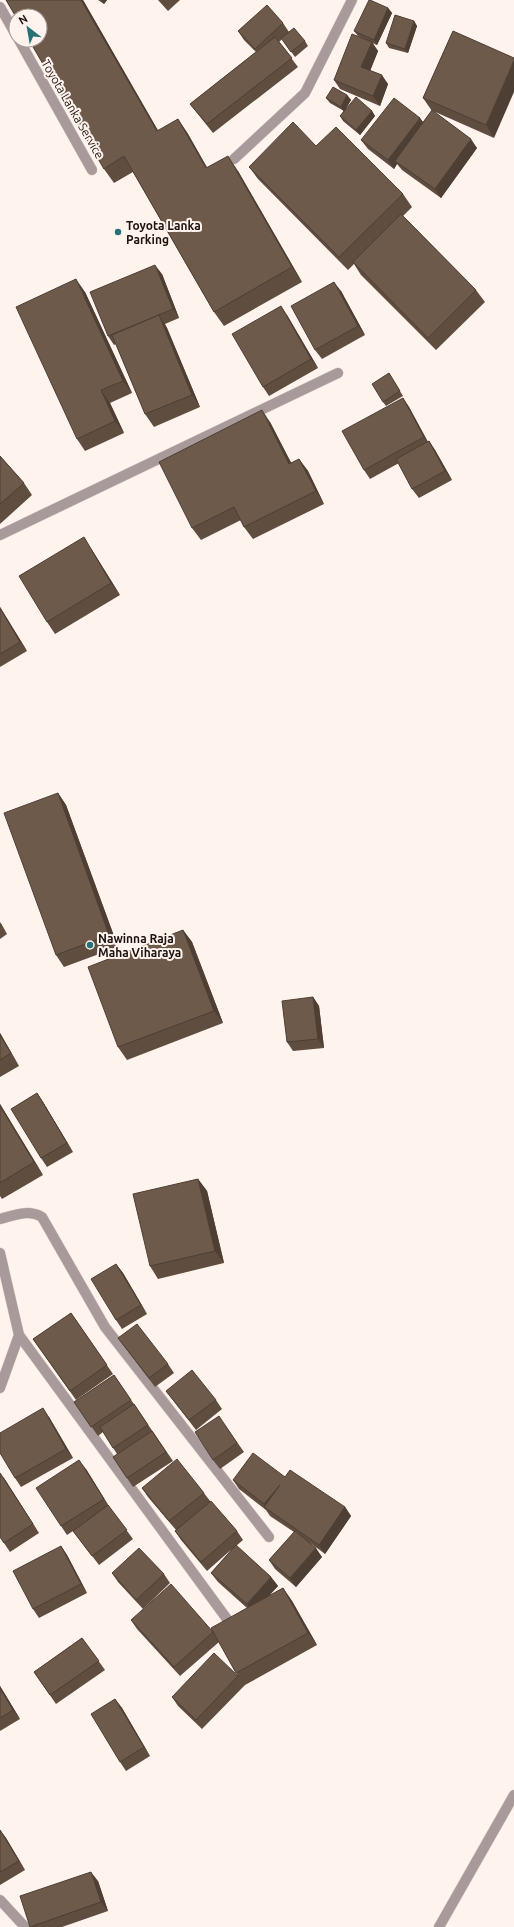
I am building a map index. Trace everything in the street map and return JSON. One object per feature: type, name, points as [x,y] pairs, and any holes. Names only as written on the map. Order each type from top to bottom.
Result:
[{"type":"street","points":[[234,159],[305,93],[352,0]]},
{"type":"street","points":[[0,7],[8,21]]},
{"type":"street","name":"Toyota Lanka Service","points":[[23,48],[92,170]]},
{"type":"street","points":[[0,534],[338,373]]},
{"type":"street","points":[[0,1220],[23,1212],[42,1217],[105,1327],[269,1537]]},
{"type":"street","points":[[0,1253],[19,1335],[227,1619]]},
{"type":"street","points":[[0,1388],[19,1335]]},
{"type":"street","points":[[439,1927],[514,1795]]},
{"type":"street","points":[[0,1900],[25,1927]]},
{"type":"building","points":[[6,0],[81,0],[157,131],[178,119],[206,168],[228,156],[292,267],[214,312],[124,156],[104,169],[34,48],[48,48],[48,8],[11,8]]},
{"type":"building","points":[[369,0],[388,8],[374,40],[354,31]]},
{"type":"building","points":[[267,5],[283,23],[255,49],[238,31]]},
{"type":"building","points":[[395,15],[414,21],[405,49],[386,43]]},
{"type":"building","points":[[294,28],[305,41],[291,52],[281,38]]},
{"type":"building","points":[[453,31],[514,58],[486,125],[423,98]]},
{"type":"building","points":[[352,34],[372,42],[361,67],[382,75],[373,96],[334,80]]},
{"type":"building","points":[[275,37],[292,58],[207,124],[190,104]]},
{"type":"building","points":[[333,87],[347,95],[341,107],[326,98]]},
{"type":"building","points":[[356,97],[372,111],[356,130],[340,116]]},
{"type":"building","points":[[394,98],[420,118],[388,160],[361,140]]},
{"type":"building","points":[[432,110],[471,139],[435,189],[395,161]]},
{"type":"building","points":[[293,122],[316,146],[336,127],[403,194],[339,257],[249,167]]},
{"type":"building","points":[[401,214],[476,290],[428,338],[353,262]]},
{"type":"building","points":[[155,265],[173,309],[108,336],[90,292]]},
{"type":"building","points":[[76,279],[123,381],[101,390],[115,421],[77,439],[16,307]]},
{"type":"building","points":[[334,282],[358,326],[315,350],[291,306]]},
{"type":"building","points":[[281,306],[311,359],[263,387],[232,334]]},
{"type":"building","points":[[159,315],[192,395],[145,414],[112,335]]},
{"type":"building","points":[[389,373],[400,391],[383,402],[372,384]]},
{"type":"building","points":[[403,398],[424,437],[364,470],[342,431]]},
{"type":"building","points":[[262,410],[289,464],[299,459],[316,491],[244,527],[234,507],[192,528],[159,462]]},
{"type":"building","points":[[429,441],[445,471],[412,489],[396,459]]},
{"type":"building","points":[[0,456],[24,483],[0,504]]},
{"type":"building","points":[[84,537],[111,583],[47,622],[19,576]]},
{"type":"building","points":[[0,608],[20,642],[0,654]]},
{"type":"building","points":[[58,793],[109,935],[56,955],[4,813]]},
{"type":"building","points":[[183,930],[214,1011],[118,1047],[88,967]]},
{"type":"building","points":[[313,997],[318,1039],[287,1042],[282,1001]]},
{"type":"building","points":[[0,1035],[11,1053],[0,1060]]},
{"type":"building","points":[[37,1093],[67,1143],[41,1158],[11,1109]]},
{"type":"building","points":[[0,1106],[34,1162],[0,1183]]},
{"type":"building","points":[[198,1179],[215,1251],[150,1266],[133,1194]]},
{"type":"building","points":[[116,1264],[141,1305],[116,1320],[91,1279]]},
{"type":"building","points":[[71,1313],[107,1365],[70,1391],[33,1339]]},
{"type":"building","points":[[137,1324],[168,1364],[149,1378],[118,1338]]},
{"type":"building","points":[[192,1370],[216,1400],[189,1420],[166,1391]]},
{"type":"building","points":[[114,1375],[131,1400],[91,1427],[74,1402]]},
{"type":"building","points":[[134,1404],[148,1425],[113,1448],[100,1427]]},
{"type":"building","points":[[43,1408],[66,1449],[15,1478],[0,1453],[0,1433]]},
{"type":"building","points":[[219,1416],[237,1443],[213,1460],[195,1432]]},
{"type":"building","points":[[152,1431],[166,1452],[127,1478],[113,1457]]},
{"type":"building","points":[[253,1453],[285,1477],[290,1470],[345,1507],[319,1545],[264,1507],[280,1485],[264,1504],[233,1480]]},
{"type":"building","points":[[177,1459],[204,1493],[169,1521],[142,1488]]},
{"type":"building","points":[[79,1460],[104,1499],[61,1526],[36,1488]]},
{"type":"building","points":[[0,1473],[33,1524],[4,1543],[0,1537]]},
{"type":"building","points":[[211,1501],[237,1531],[201,1562],[175,1531]]},
{"type":"building","points":[[108,1505],[127,1530],[92,1556],[73,1531]]},
{"type":"building","points":[[295,1531],[316,1548],[290,1578],[269,1560]]},
{"type":"building","points":[[236,1545],[271,1577],[247,1604],[211,1573]]},
{"type":"building","points":[[61,1546],[81,1584],[33,1609],[13,1571]]},
{"type":"building","points":[[139,1548],[164,1574],[136,1600],[112,1573]]},
{"type":"building","points":[[171,1584],[213,1632],[174,1667],[131,1620]]},
{"type":"building","points":[[283,1588],[308,1633],[236,1673],[211,1628]]},
{"type":"building","points":[[82,1638],[99,1661],[50,1695],[34,1672]]},
{"type":"building","points":[[214,1653],[238,1676],[196,1720],[172,1697]]},
{"type":"building","points":[[0,1688],[13,1710],[0,1718]]},
{"type":"building","points":[[115,1699],[144,1747],[120,1762],[91,1714]]},
{"type":"building","points":[[0,1830],[19,1861],[0,1872]]},
{"type":"building","points":[[91,1872],[101,1902],[30,1927],[20,1896]]},
{"type":"place","name":"Toyota Lanka Parking","points":[[118,232]]},
{"type":"place","name":"Nawinna Raja Maha Viharaya","points":[[90,945]]}]
